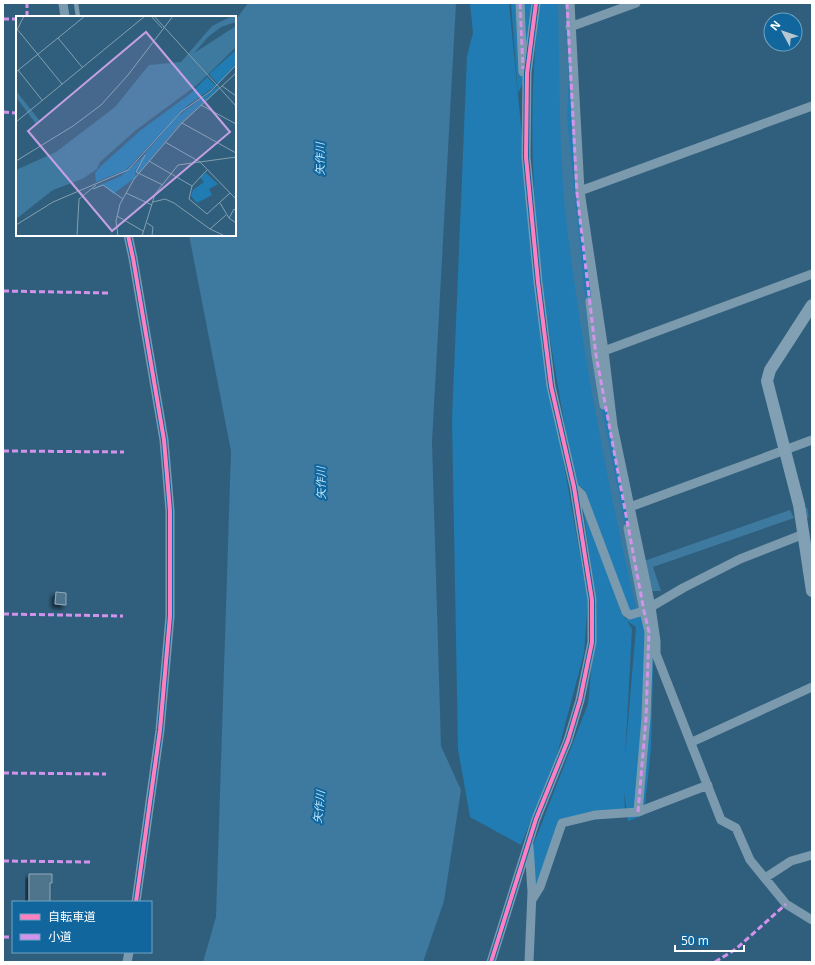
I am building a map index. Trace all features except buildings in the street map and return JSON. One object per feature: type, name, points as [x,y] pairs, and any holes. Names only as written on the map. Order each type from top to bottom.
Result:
[{"type":"street","points":[[63,3],[66,16]]},
{"type":"street","points":[[520,3],[523,80],[527,87]]},
{"type":"street","points":[[491,962],[529,839],[570,734],[580,700],[592,642],[592,600],[574,487],[552,386],[538,282],[526,157],[527,87],[536,3]]},
{"type":"street","points":[[567,3],[577,193],[596,355],[647,609],[656,641],[656,654],[692,742],[721,820],[736,828],[750,860],[786,904],[812,920]]},
{"type":"street","points":[[570,3],[570,27],[580,191],[604,351],[613,426],[630,507],[650,632],[646,718],[638,812]]},
{"type":"street","points":[[570,27],[636,3]]},
{"type":"street","points":[[580,191],[812,106]]},
{"type":"street","points":[[128,236],[162,432],[170,512],[170,616],[160,730],[136,901]]},
{"type":"street","points":[[604,351],[812,274]]},
{"type":"street","points":[[812,305],[770,370],[767,381],[799,505],[812,591]]},
{"type":"street","points":[[630,507],[812,440]]},
{"type":"street","points":[[574,487],[582,495],[626,612],[630,615],[647,609],[740,558],[804,534]]},
{"type":"street","points":[[692,742],[812,688]]},
{"type":"street","points":[[532,900],[540,887],[562,823],[594,815],[638,812],[708,785]]},
{"type":"street","points":[[529,839],[532,900],[530,962]]},
{"type":"street","points":[[765,878],[791,861],[812,855]]},
{"type":"lane","points":[[76,3],[78,16]]},
{"type":"shaded area","points":[[470,3],[509,3],[542,341],[588,600],[584,653],[556,759],[521,845],[470,817],[458,749],[452,419],[467,56],[473,33]]},
{"type":"shaded area","points":[[511,3],[532,3],[525,80],[518,93]]},
{"type":"shaded area","points":[[540,3],[568,3],[578,192],[601,351],[648,605],[631,611],[627,608],[584,490],[576,482],[564,423],[545,303],[538,243],[532,123],[534,63]]},
{"type":"shaded area","points":[[582,502],[621,612],[626,619],[649,615],[654,632],[651,748],[644,815],[628,821],[624,792],[625,811],[565,818],[538,885],[534,886],[534,843],[588,704],[597,606]],"holes":[[[627,621],[636,627],[625,758],[632,629]]]},
{"type":"water","name":"矢作川","points":[[248,3],[456,3],[432,442],[441,746],[461,790],[444,901],[423,962],[203,962],[216,917],[231,451],[189,236],[236,236],[236,20]]},
{"type":"water","points":[[558,3],[565,3],[569,78],[567,116],[584,286],[601,405],[642,608],[636,608],[616,516],[589,376],[574,283],[562,178]]},
{"type":"water","points":[[790,510],[794,518],[653,567],[661,591],[652,591],[644,561]]},
{"type":"waterway","points":[[806,509],[807,516]]},
{"type":"marked path","points":[[27,3],[27,16]]},
{"type":"marked path","points":[[520,3],[523,69]]},
{"type":"marked path","points":[[567,3],[577,193],[596,355],[649,632],[646,718],[638,812]]},
{"type":"marked path","points":[[3,19],[16,19]]},
{"type":"marked path","points":[[3,112],[16,113]]},
{"type":"marked path","points":[[3,291],[108,293]]},
{"type":"marked path","points":[[3,451],[124,452]]},
{"type":"marked path","points":[[3,614],[123,616]]},
{"type":"marked path","points":[[3,773],[106,774]]},
{"type":"marked path","points":[[3,861],[92,862]]},
{"type":"marked path","points":[[715,962],[736,949],[786,904]]},
{"type":"marked path","points":[[3,937],[12,937]]},
{"type":"cycle path","points":[[491,962],[536,819],[568,740],[580,700],[592,642],[592,600],[574,487],[551,386],[538,282],[526,157],[527,73],[536,3]]},
{"type":"cycle path","points":[[128,236],[164,440],[170,511],[170,616],[160,730],[136,901]]}]
